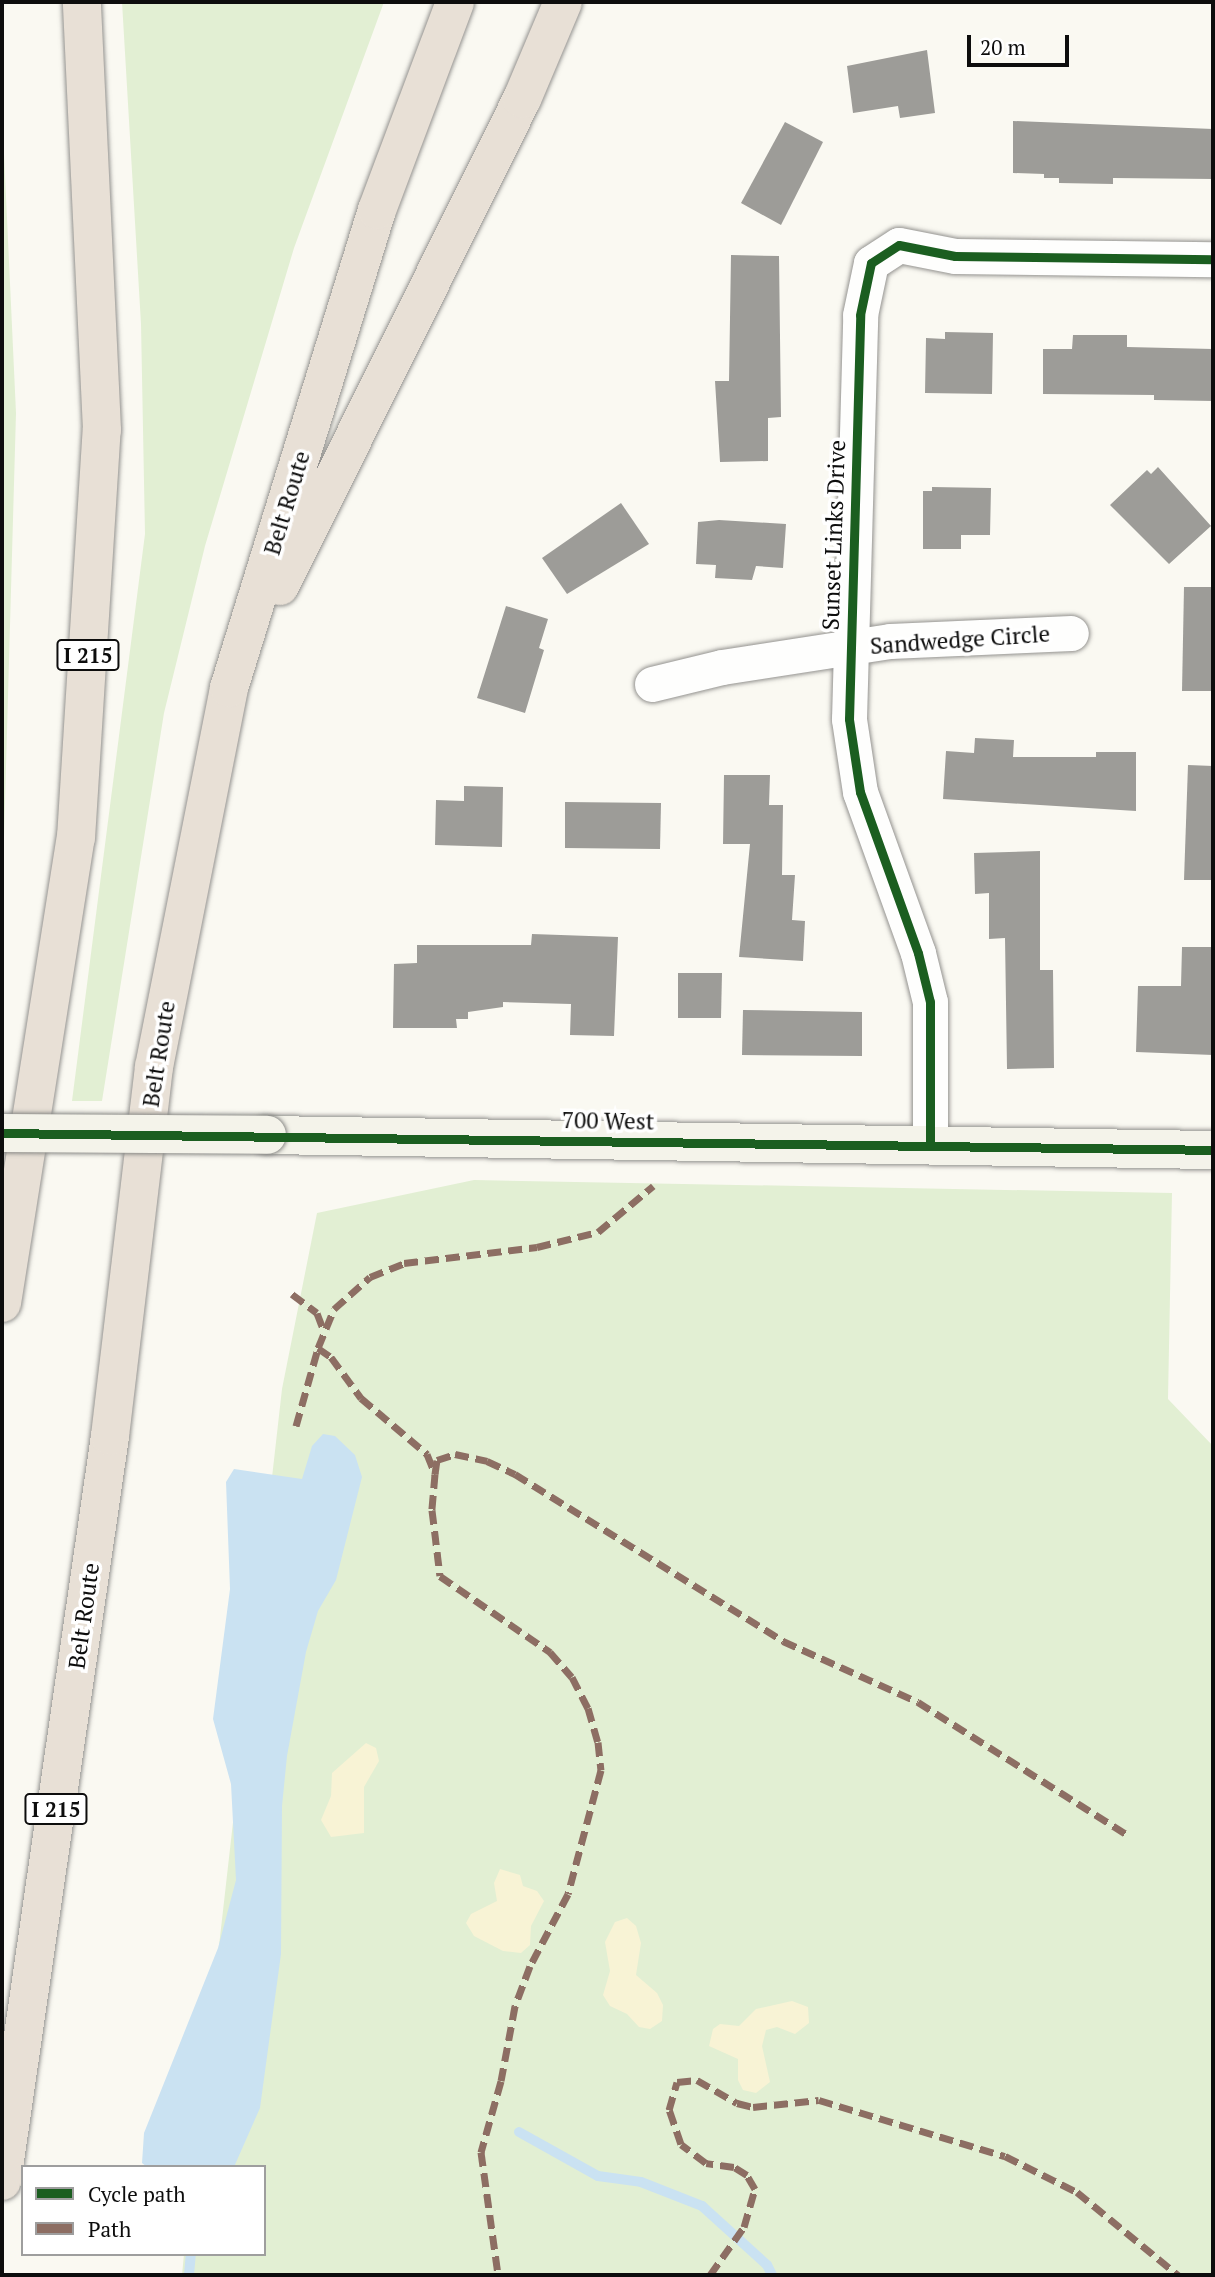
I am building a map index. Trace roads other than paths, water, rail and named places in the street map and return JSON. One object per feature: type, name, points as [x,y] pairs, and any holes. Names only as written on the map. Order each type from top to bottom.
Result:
[{"type":"highway","name":"I 215","points":[[2,1303],[76,838],[100,457],[82,2]]},
{"type":"highway","name":"Belt Route","points":[[2,2181],[110,1436],[154,1067],[229,688],[377,210],[455,2]]},
{"type":"highway","points":[[229,688],[522,99],[563,2]]},
{"type":"highway","points":[[522,99],[588,2]]},
{"type":"main road","name":"700 West","points":[[2,1133],[1213,1150]]},
{"type":"street","name":"Sunset Links Drive","points":[[930,1145],[930,1002],[918,953],[860,792],[849,719],[860,315],[871,263],[899,244],[955,256],[1213,259]]},
{"type":"street","name":"Sandwedge Circle","points":[[652,684],[722,667],[890,641],[1071,633]]},
{"type":"water","points":[[323,1434],[335,1436],[355,1455],[362,1477],[336,1580],[318,1611],[306,1652],[287,1756],[282,1806],[281,1954],[260,2108],[235,2165],[144,2165],[142,2163],[144,2133],[218,1948],[236,1880],[231,1784],[213,1719],[230,1589],[226,1482],[234,1469],[302,1479],[312,1446]]},
{"type":"waterway","points":[[519,2132],[598,2176],[641,2182],[702,2206],[767,2265],[772,2275]]},
{"type":"waterway","points":[[189,2275],[191,2256]]}]
